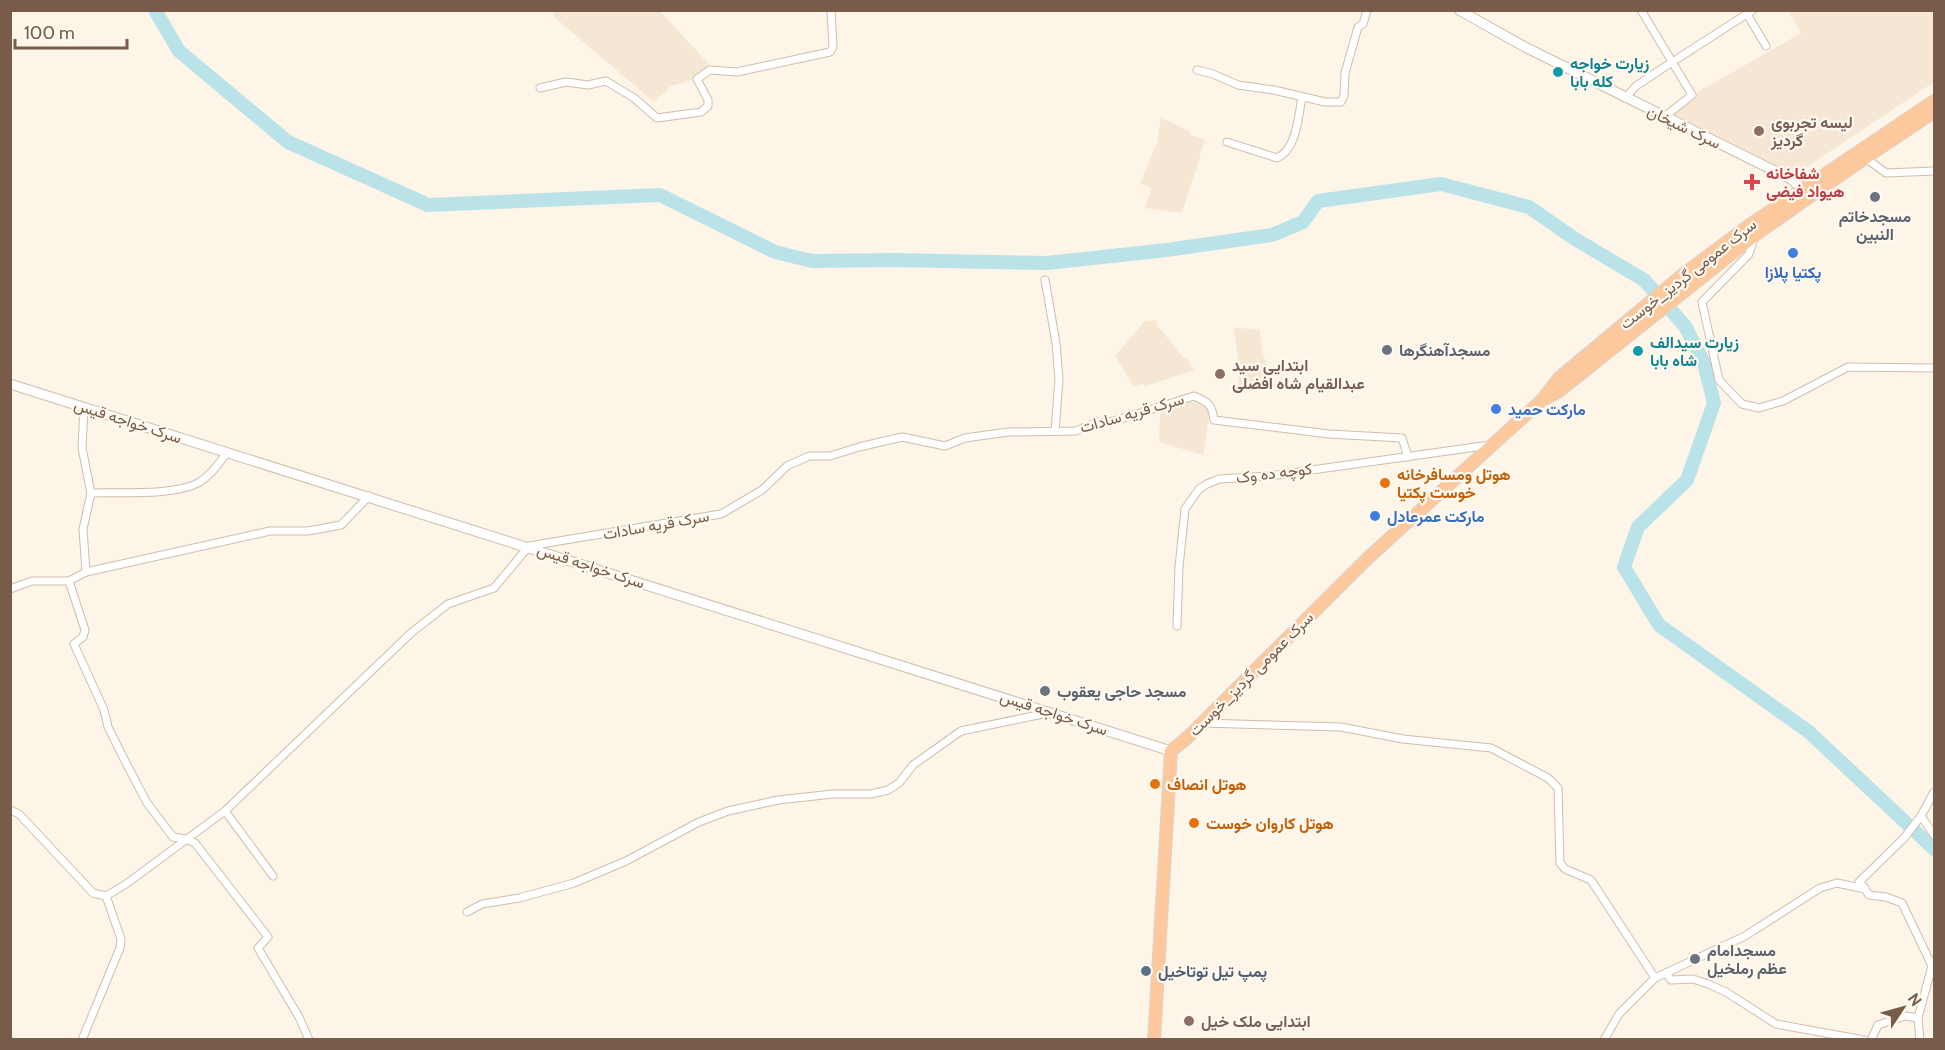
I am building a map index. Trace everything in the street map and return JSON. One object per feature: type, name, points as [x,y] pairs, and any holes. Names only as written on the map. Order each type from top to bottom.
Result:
[{"type":"highway","name":"سرک عمومی گردیز_خوست","points":[[1689,278],[1755,235],[1807,193],[1935,101]]},
{"type":"highway","name":"سرک عمومی گردیز_خوست","points":[[1862,154],[1935,112]]},
{"type":"highway","name":"سرک عمومی گردیز_خوست","points":[[1172,751],[1369,557],[1542,400],[1559,378],[1632,324],[1749,226],[1807,193]]},
{"type":"highway","points":[[1154,1040],[1172,751]]},
{"type":"street","points":[[540,88],[566,82],[588,85],[606,81],[634,98],[657,118],[701,112],[708,106],[708,100],[697,79],[710,70],[737,72],[830,52],[833,47],[831,10]]},
{"type":"street","points":[[1197,70],[1239,85],[1274,90],[1302,99],[1341,102],[1358,27],[1364,24],[1367,10]]},
{"type":"street","name":"سرک شیخان","points":[[1459,10],[1625,98],[1791,179],[1807,193]]},
{"type":"street","points":[[1641,10],[1674,60],[1692,96],[1664,117]]},
{"type":"street","points":[[1625,98],[1636,86],[1750,12],[1766,46]]},
{"type":"street","points":[[1227,142],[1277,158],[1291,146],[1302,99]]},
{"type":"street","points":[[1862,154],[1886,173],[1935,171]]},
{"type":"street","points":[[1755,235],[1749,254],[1702,302],[1719,380],[1742,404],[1759,408],[1783,401],[1848,367],[1935,368]]},
{"type":"street","points":[[1044,280],[1056,343],[1059,379],[1055,431]]},
{"type":"street","name":"سرک خواجه قیس","points":[[10,384],[529,546],[1172,751]]},
{"type":"street","name":"سرک قریه سادات","points":[[529,546],[721,514],[762,490],[787,466],[809,456],[830,456],[902,437],[945,446],[965,438],[1008,432],[1076,431],[1092,424],[1114,421],[1194,396],[1209,402],[1213,408],[1214,420],[1329,434],[1402,438],[1408,457]]},
{"type":"street","points":[[84,407],[82,448],[91,493],[83,529],[86,572]]},
{"type":"street","name":"کوچه ده وک","points":[[1177,626],[1179,567],[1185,509],[1198,489],[1219,479],[1269,476],[1493,444]]},
{"type":"street","points":[[91,493],[182,489],[200,482],[217,467],[227,452]]},
{"type":"street","points":[[10,590],[32,581],[69,581],[86,572],[270,531],[308,531],[341,525],[369,496]]},
{"type":"street","points":[[10,810],[19,813],[93,893],[106,896],[126,884],[225,811],[411,633],[448,604],[494,588],[529,546]]},
{"type":"street","points":[[69,581],[85,630],[83,637],[74,644],[104,710],[108,727],[147,803],[173,837],[195,843],[268,937],[258,948],[299,1017],[309,1040]]},
{"type":"street","points":[[467,912],[482,904],[519,898],[574,883],[626,861],[699,822],[728,811],[778,800],[833,794],[871,794],[888,790],[899,783],[914,765],[961,731],[1051,712]]},
{"type":"street","points":[[1201,723],[1341,728],[1403,739],[1491,748],[1548,778],[1558,788],[1560,863],[1565,869],[1591,880],[1655,978]]},
{"type":"street","points":[[1920,1040],[1918,1018],[1933,964],[1902,903],[1886,897],[1869,895],[1859,882],[1904,838],[1921,816],[1935,792]]},
{"type":"street","points":[[225,811],[273,876]]},
{"type":"street","points":[[1921,816],[1935,835]]},
{"type":"street","points":[[1604,1040],[1618,1014],[1655,978],[1745,936],[1820,888],[1837,883],[1865,889]]},
{"type":"street","points":[[82,1040],[120,948],[121,939],[106,896]]},
{"type":"street","points":[[1666,973],[1671,980],[1693,979],[1726,992],[1776,1024],[1864,1040]]},
{"type":"street","points":[[1871,1040],[1878,1025],[1905,1016],[1918,1018]]},
{"type":"shaded area","points":[[555,11],[660,11],[717,73],[671,86],[654,102],[553,16]]},
{"type":"shaded area","points":[[1788,11],[1934,11],[1934,82],[1792,177],[1671,114],[1691,96],[1801,33]]},
{"type":"shaded area","points":[[1161,117],[1190,132],[1190,135],[1205,140],[1182,213],[1145,208],[1152,188],[1140,183],[1157,143]]},
{"type":"shaded area","points":[[1156,320],[1156,324],[1184,358],[1186,357],[1194,370],[1146,386],[1142,384],[1134,387],[1115,356],[1145,321]]},
{"type":"shaded area","points":[[1234,328],[1260,329],[1262,351],[1272,379],[1262,386],[1239,389]]},
{"type":"shaded area","points":[[1178,401],[1199,402],[1207,406],[1209,418],[1203,455],[1159,442],[1160,411]]},
{"type":"waterway","points":[[155,10],[179,51],[288,142],[428,205],[660,195],[775,252],[812,261],[1047,263],[1167,250],[1272,235],[1303,222],[1318,201],[1441,184],[1529,207],[1575,239],[1644,280],[1685,326],[1704,363],[1714,403],[1687,480],[1638,527],[1624,567],[1659,625],[1809,732],[1934,849]]},
{"type":"place","name":"زیارت خواجه کله بابا","points":[[1558,72]]},
{"type":"place","name":"لیسه تجربوی گردیز","points":[[1759,131]]},
{"type":"place","name":"شفاخانه هیواد فیضی","points":[[1752,182]]},
{"type":"place","name":"مسجدخاتم النبین","points":[[1875,197]]},
{"type":"place","name":"پکتیا پلازا","points":[[1793,253]]},
{"type":"place","name":"مسجدآهنگرها","points":[[1387,350]]},
{"type":"place","name":"زیارت سیدالف شاه بابا","points":[[1638,351]]},
{"type":"place","name":"ابتدایی سید عبدالقیام شاه افضلی","points":[[1220,374]]},
{"type":"place","name":"مارکت حمید","points":[[1496,409]]},
{"type":"place","name":"هوتل ومسافرخانه خوست پکتیا","points":[[1385,483]]},
{"type":"place","name":"مارکت عمرعادل","points":[[1375,516]]},
{"type":"place","name":"مسجد حاجی یعقوب","points":[[1045,691]]},
{"type":"place","name":"هوتل انصاف","points":[[1155,784]]},
{"type":"place","name":"هوتل کاروان خوست","points":[[1194,823]]},
{"type":"place","name":"مسجدامام عظم رملخیل","points":[[1695,959]]},
{"type":"place","name":"پمپ تیل توتاخیل","points":[[1146,971]]},
{"type":"place","name":"ابتدایی ملک خیل","points":[[1189,1021]]}]
